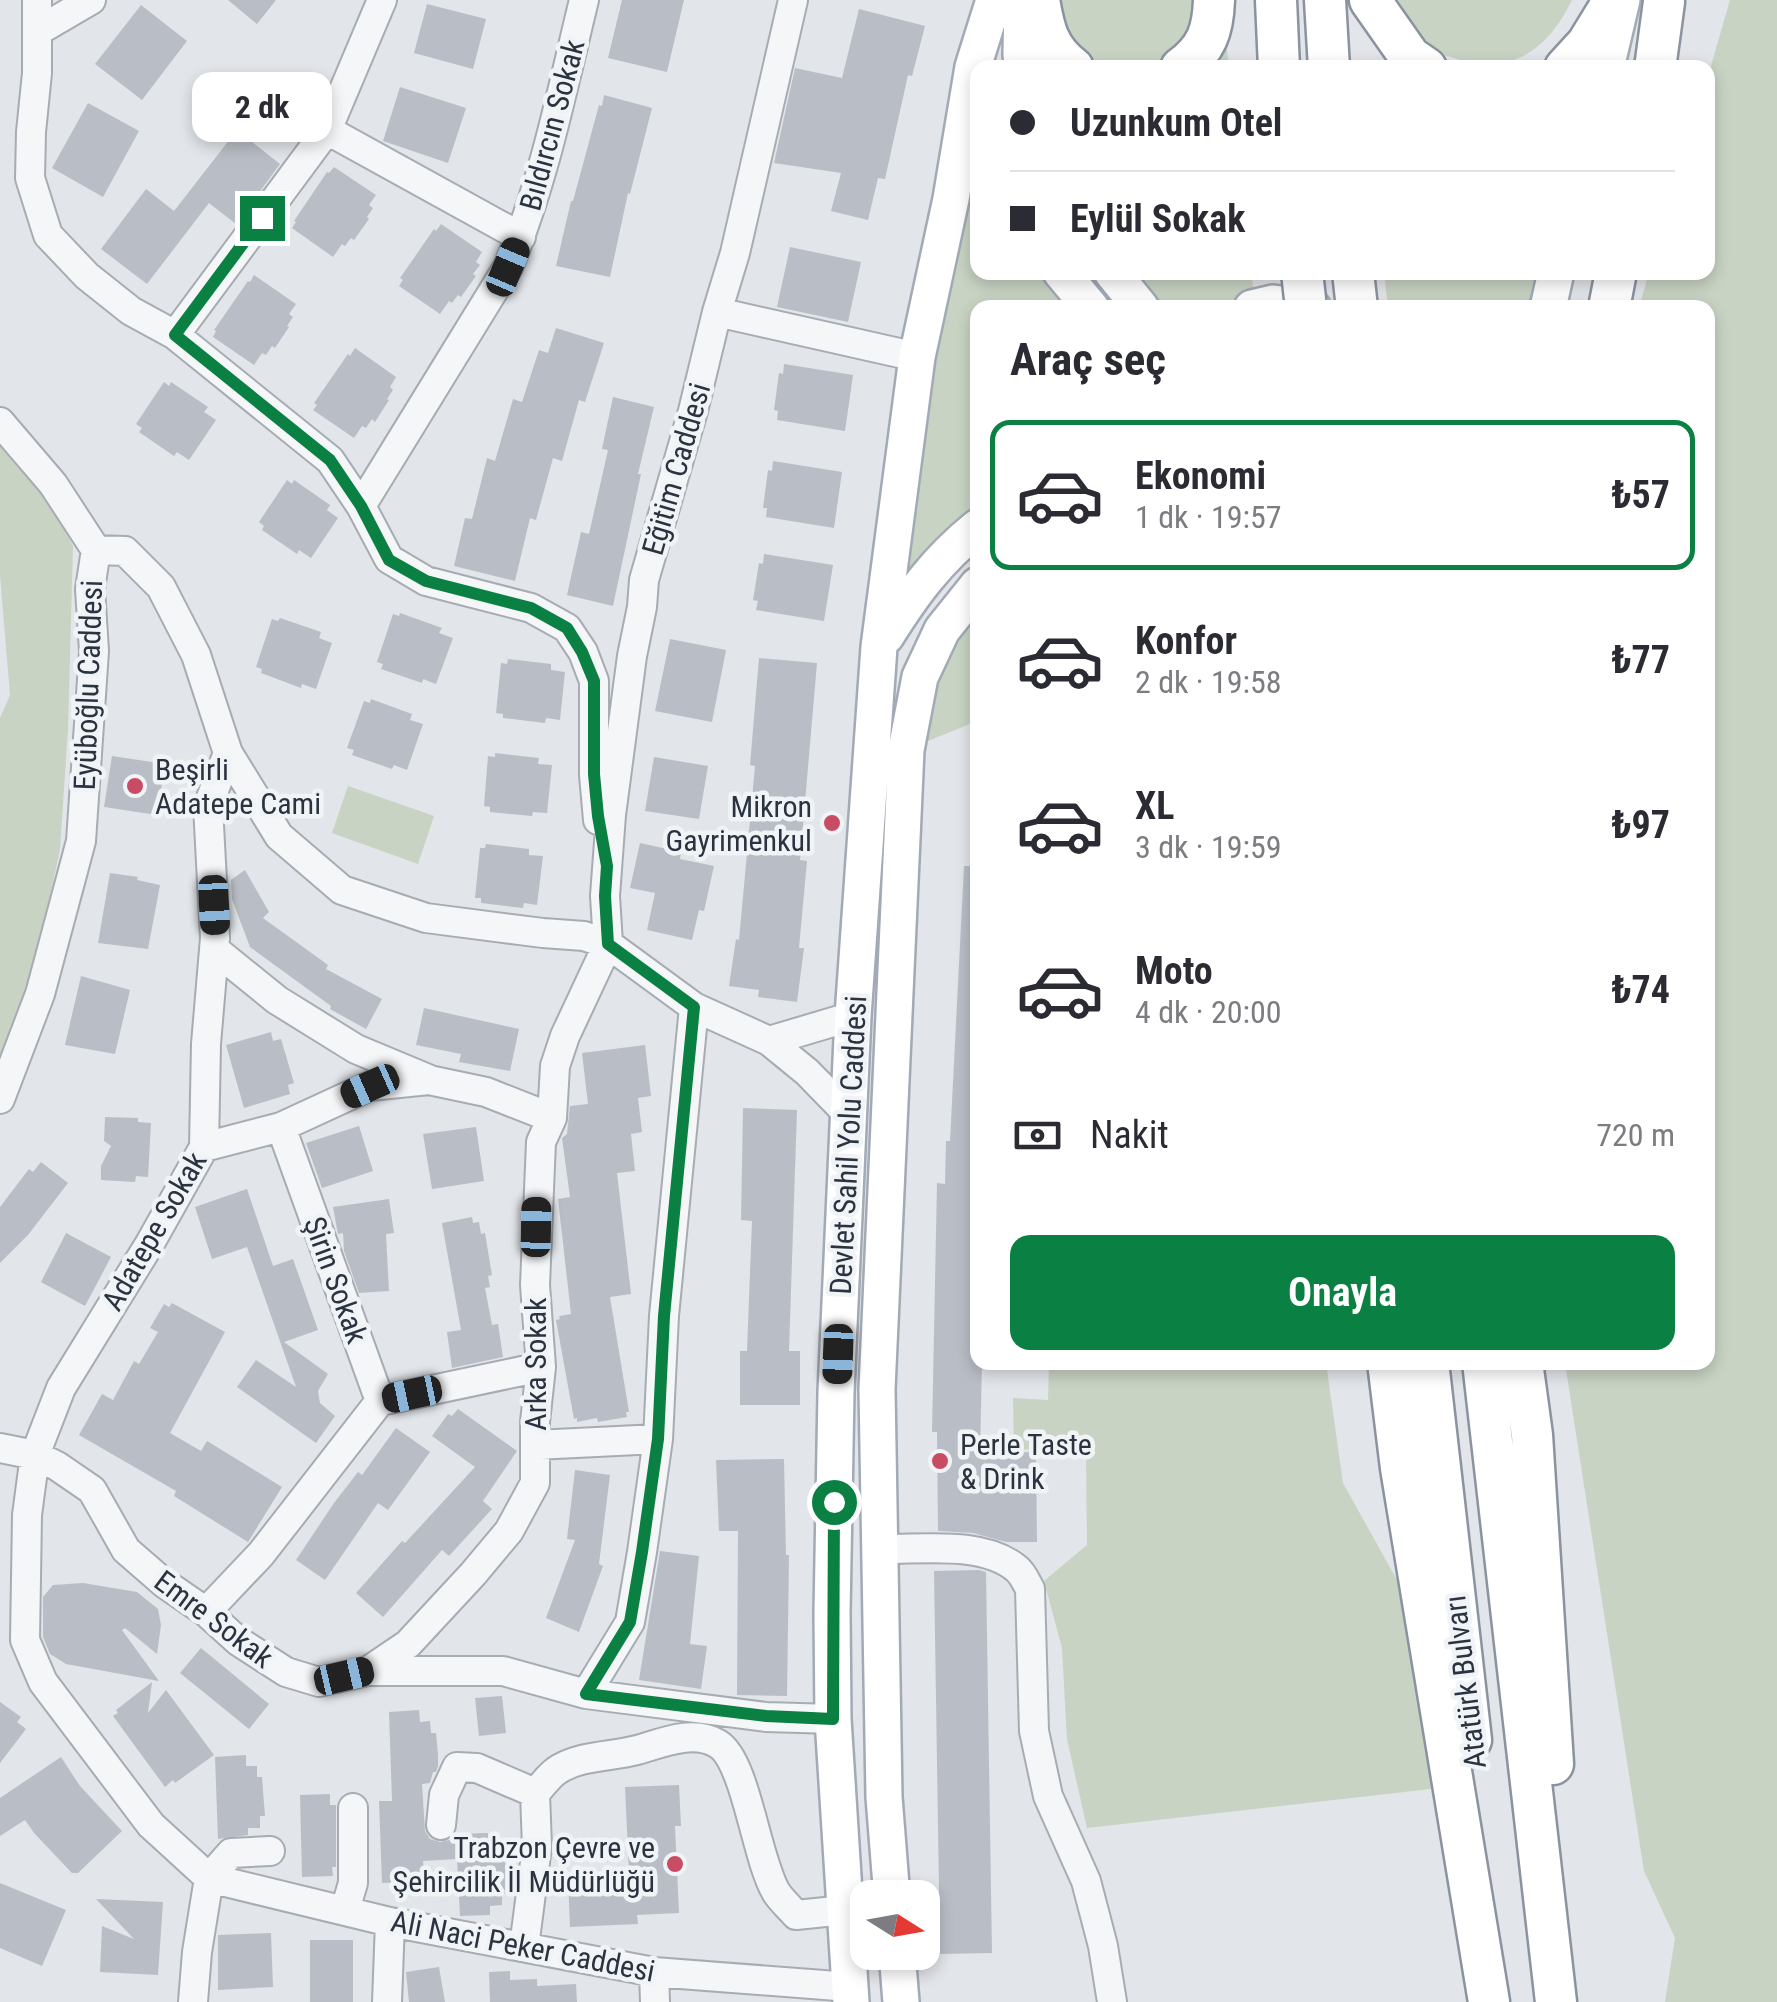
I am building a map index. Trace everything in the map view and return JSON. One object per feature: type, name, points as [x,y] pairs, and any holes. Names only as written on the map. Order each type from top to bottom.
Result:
[{"type":"highway","points":[[1039,0],[1044,28],[1063,60]]},
{"type":"highway","points":[[1192,60],[1213,25],[1214,0]]},
{"type":"highway","points":[[1276,0],[1279,60]]},
{"type":"highway","points":[[1325,0],[1329,60]]},
{"type":"highway","points":[[1370,0],[1413,60]]},
{"type":"highway","points":[[1572,60],[1614,0]]},
{"type":"highway","points":[[1653,60],[1664,1]]},
{"type":"highway","points":[[1389,1370],[1401,1468],[1489,2002]]},
{"type":"highway","name":"Atatürk Bulvarı","points":[[1429,1370],[1503,2002]]},
{"type":"highway","name":"Atatürk Bulvarı","points":[[1483,1370],[1556,2002]]},
{"type":"highway","points":[[1523,1370],[1532,1435],[1570,2002]]},
{"type":"main road","name":"Devlet Sahil Yolu Caddesi","points":[[998,0],[998,60]]},
{"type":"main road","name":"Devlet Sahil Yolu Caddesi","points":[[976,60],[998,0]]},
{"type":"main road","points":[[1022,0],[1022,60]]},
{"type":"main road","points":[[1608,60],[1622,0]]},
{"type":"main road","name":"Devlet Sahil Yolu Caddesi","points":[[850,1995],[833,1719],[832,1614],[836,1410],[853,1016],[879,647],[918,357],[970,84]]},
{"type":"main road","points":[[1068,280],[1084,300]]},
{"type":"main road","points":[[1118,280],[1135,300]]},
{"type":"main road","name":"Devlet Sahil Yolu Caddesi","points":[[879,647],[922,581],[970,533]]},
{"type":"main road","name":"Devlet Sahil Yolu Caddesi","points":[[891,1880],[884,1797],[877,1389],[906,750],[920,677],[942,630],[970,595]]},
{"type":"main road","points":[[898,1970],[901,2002]]},
{"type":"street","points":[[37,0],[30,178],[48,234],[87,276],[131,310],[175,335],[330,460],[361,506],[389,560],[426,581],[531,608],[567,628],[594,681],[594,774],[607,866]]},
{"type":"street","points":[[38,31],[92,0]]},
{"type":"street","points":[[175,335],[328,130],[382,0]]},
{"type":"street","name":"Bıldırcın Sokak","points":[[361,506],[508,267],[542,170],[584,0]]},
{"type":"street","name":"Eğitim Caddesi","points":[[608,944],[605,896],[615,780],[644,580],[694,411],[793,0]]},
{"type":"street","points":[[328,130],[521,237]]},
{"type":"street","points":[[717,312],[918,357]]},
{"type":"street","points":[[0,422],[54,484],[96,550]]},
{"type":"street","name":"Eyüboğlu Caddesi","points":[[0,1099],[40,994],[81,841],[94,652],[90,589],[96,550],[125,551],[161,587],[196,655],[228,754],[279,836],[342,890],[426,918],[584,936],[608,944],[694,1007],[770,1041],[848,1115]]},
{"type":"street","name":"Adatepe Sokak","points":[[35,1455],[61,1388],[204,1148],[206,1044],[214,949],[208,806],[228,754]]},
{"type":"street","name":"Arka Sokak","points":[[368,1671],[408,1644],[508,1531],[535,1483],[541,1367],[535,1285],[541,1142],[552,1118],[555,1066],[565,1036],[608,944]]},
{"type":"street","points":[[214,949],[277,1000],[356,1049],[429,1080],[486,1092],[552,1118]]},
{"type":"street","points":[[586,1694],[630,1622],[658,1439],[664,1316],[694,1007]]},
{"type":"street","points":[[770,1041],[853,1016]]},
{"type":"street","points":[[204,1148],[281,1127],[370,1086],[429,1080]]},
{"type":"street","name":"Şirin Sokak","points":[[281,1127],[380,1400]]},
{"type":"street","points":[[206,1612],[261,1554],[380,1400],[541,1367]]},
{"type":"street","points":[[535,1445],[658,1439]]},
{"type":"street","name":"Emre Sokak","points":[[0,1448],[35,1455],[92,1490],[126,1550],[238,1641],[286,1672],[320,1682],[368,1671],[503,1671],[586,1694],[766,1716],[833,1719]]},
{"type":"street","name":"Ali Naci Peker Caddesi","points":[[35,1455],[27,1515],[25,1640],[43,1682],[151,1825],[209,1878],[390,1922],[525,1941],[654,1972],[850,1995]]},
{"type":"street","points":[[879,1549],[974,1550],[994,1554],[1021,1571],[1030,1588],[1034,1731],[1048,1796],[1086,1880],[1112,2002]]},
{"type":"street","points":[[525,1941],[537,1847],[535,1794],[556,1771],[577,1760],[624,1753],[669,1739],[696,1738],[719,1744],[736,1764],[756,1839],[776,1892],[796,1915],[845,1910]]},
{"type":"street","points":[[441,1825],[444,1794],[456,1767],[477,1768],[535,1794]]},
{"type":"street","points":[[345,1910],[353,1883],[353,1808]]},
{"type":"street","points":[[192,2002],[209,1878],[231,1853],[270,1851]]},
{"type":"street","points":[[387,2002],[390,1922]]},
{"type":"street","points":[[654,1972],[655,2002]]},
{"type":"green space","points":[[1050,0],[1221,0],[1228,60],[1026,60]]},
{"type":"green space","points":[[1396,0],[1572,0],[1540,45],[1514,60],[1457,59],[1434,51],[1418,35]]},
{"type":"green space","points":[[1730,0],[1777,0],[1777,2002],[1665,2002],[1675,1938],[1644,1871],[1566,1370],[1715,1370],[1715,300],[1641,300],[1647,280],[1715,280],[1713,60]]},
{"type":"green space","points":[[970,113],[970,280],[1067,280],[1085,300],[970,300],[970,535],[901,612],[905,444]]},
{"type":"green space","points":[[1118,280],[1252,280],[1255,300],[1135,300]]},
{"type":"green space","points":[[1385,280],[1554,280],[1550,300],[1387,300]]},
{"type":"green space","points":[[0,438],[46,493],[73,546],[60,849],[28,1000],[0,1071],[0,718],[10,695],[0,575]]},
{"type":"green space","points":[[970,601],[970,724],[906,750]]},
{"type":"green space","points":[[348,786],[434,816],[418,864],[332,833]]},
{"type":"green space","points":[[1049,1370],[1327,1370],[1343,1483],[1407,1598],[1439,1788],[1087,1828],[1067,1739],[1062,1648],[1044,1581],[1087,1545],[1086,1452],[1014,1449],[1013,1398],[1048,1400]]},
{"type":"building","points":[[228,0],[276,0],[257,24]]},
{"type":"building","points":[[622,0],[684,0],[667,72],[608,58]]},
{"type":"building","points":[[427,4],[486,19],[473,69],[414,53]]},
{"type":"building","points":[[141,5],[187,41],[142,100],[95,64]]},
{"type":"building","points":[[859,9],[925,26],[912,76],[908,75],[885,179],[878,178],[868,220],[831,211],[841,173],[774,163],[795,68],[842,78]]},
{"type":"building","points":[[400,87],[466,108],[448,163],[383,141]]},
{"type":"building","points":[[604,95],[652,108],[610,277],[556,266],[571,201]]},
{"type":"building","points":[[88,103],[139,131],[103,197],[52,168]]},
{"type":"building","points":[[237,130],[280,164],[236,224],[209,203],[147,284],[101,249],[146,189],[174,211]]},
{"type":"building","points":[[334,167],[376,195],[369,205],[373,208],[369,219],[354,240],[342,244],[333,257],[292,228]]},
{"type":"building","points":[[441,224],[482,252],[476,262],[480,265],[473,274],[476,276],[461,297],[449,301],[440,314],[399,286],[403,280],[400,278]]},
{"type":"building","points":[[790,247],[861,262],[848,322],[777,307]]},
{"type":"building","points":[[254,275],[296,304],[289,314],[293,317],[289,327],[275,348],[272,346],[266,355],[262,353],[254,365],[213,337],[214,330]]},
{"type":"building","points":[[556,328],[604,343],[585,402],[579,400],[562,461],[553,458],[536,520],[530,518],[515,581],[454,566],[465,518],[472,519],[487,458],[495,461],[513,399],[522,402],[539,350],[548,353]]},
{"type":"building","points":[[355,348],[396,377],[389,400],[375,422],[372,419],[366,428],[362,426],[354,438],[313,410],[317,405],[314,403]]},
{"type":"building","points":[[784,364],[853,375],[845,431],[777,420],[778,411],[774,410]]},
{"type":"building","points":[[164,382],[169,386],[171,382],[208,407],[204,412],[216,420],[189,460],[177,452],[174,456],[139,432],[142,428],[136,424]]},
{"type":"building","points":[[613,397],[654,407],[613,606],[567,595],[581,532],[589,534],[608,450],[602,449]]},
{"type":"building","points":[[773,461],[842,472],[834,528],[766,517],[767,508],[763,508],[768,470],[772,471]]},
{"type":"building","points":[[287,480],[292,484],[294,480],[330,505],[327,510],[338,518],[311,558],[299,550],[297,554],[262,530],[264,526],[259,522]]},
{"type":"building","points":[[764,554],[833,565],[824,621],[756,610],[758,601],[753,600]]},
{"type":"building","points":[[393,614],[442,628],[439,633],[453,638],[436,684],[381,669],[383,664],[377,662]]},
{"type":"building","points":[[280,618],[321,632],[319,638],[332,643],[316,689],[302,684],[301,688],[261,673],[262,669],[256,667],[272,619]]},
{"type":"building","points":[[670,639],[726,650],[712,722],[655,711]]},
{"type":"building","points":[[759,658],[817,663],[800,860],[807,861],[799,948],[804,948],[797,1002],[758,997],[759,990],[729,986],[736,939],[739,940],[755,766],[750,765]]},
{"type":"building","points":[[508,659],[551,664],[551,670],[565,672],[560,720],[546,718],[545,723],[503,718],[503,714],[496,713],[501,663],[507,664]]},
{"type":"building","points":[[371,699],[412,714],[410,720],[423,724],[407,770],[352,755],[354,750],[347,748],[364,701],[370,703]]},
{"type":"building","points":[[495,753],[539,758],[538,764],[552,765],[547,813],[533,812],[532,816],[490,812],[490,807],[484,806],[488,756],[495,757]]},
{"type":"building","name":"Beşirli Adatepe Cami","points":[[112,756],[165,764],[157,815],[104,807]]},
{"type":"building","points":[[654,757],[708,766],[699,819],[645,811]]},
{"type":"building","points":[[640,843],[681,852],[680,859],[714,866],[704,911],[699,910],[692,940],[647,930],[655,893],[630,888]]},
{"type":"building","points":[[486,844],[529,849],[529,855],[543,856],[537,905],[524,903],[523,908],[481,903],[481,898],[475,898],[480,848]]},
{"type":"building","points":[[964,866],[970,866],[970,1370],[982,1370],[980,1453],[1036,1452],[1037,1542],[1006,1542],[973,1533],[938,1531],[937,1432],[932,1432],[937,1183],[945,1184],[946,1141],[950,1141]]},
{"type":"building","points":[[245,870],[269,912],[263,918],[328,965],[326,969],[382,999],[366,1029],[330,1009],[250,947],[232,899],[231,880]]},
{"type":"building","points":[[110,873],[160,885],[148,949],[98,943]]},
{"type":"building","points":[[81,976],[130,990],[115,1054],[65,1045]]},
{"type":"building","points":[[424,1008],[519,1029],[510,1071],[459,1062],[461,1054],[416,1045]]},
{"type":"building","points":[[271,1032],[273,1041],[281,1039],[294,1083],[288,1085],[290,1094],[244,1108],[226,1045]]},
{"type":"building","points":[[645,1045],[651,1096],[638,1098],[642,1132],[631,1134],[635,1171],[617,1173],[631,1294],[610,1297],[629,1412],[627,1417],[577,1422],[556,1320],[571,1314],[558,1199],[570,1197],[562,1138],[567,1134],[570,1106],[588,1104],[582,1053]]},
{"type":"building","points":[[743,1108],[797,1110],[789,1351],[800,1351],[800,1405],[740,1405],[740,1351],[747,1351],[752,1221],[741,1220]]},
{"type":"building","points":[[105,1117],[138,1118],[138,1122],[151,1123],[148,1177],[136,1176],[135,1182],[101,1180],[101,1166],[111,1146],[104,1141]]},
{"type":"building","points":[[359,1126],[373,1171],[322,1188],[306,1143]]},
{"type":"building","points":[[476,1127],[484,1181],[432,1189],[423,1134]]},
{"type":"building","points":[[41,1162],[68,1183],[28,1235],[0,1263],[0,1207],[29,1169],[33,1172]]},
{"type":"building","points":[[247,1189],[273,1266],[293,1259],[318,1330],[284,1342],[328,1374],[318,1391],[320,1403],[335,1416],[316,1443],[237,1387],[256,1360],[296,1387],[247,1247],[212,1259],[195,1207]]},
{"type":"building","points":[[389,1199],[394,1233],[386,1234],[389,1291],[359,1293],[344,1251],[343,1233],[338,1234],[333,1207]]},
{"type":"building","points":[[472,1217],[473,1223],[479,1222],[481,1234],[485,1233],[492,1275],[488,1276],[490,1287],[485,1288],[492,1325],[498,1324],[503,1357],[452,1368],[447,1332],[461,1330],[442,1223]]},
{"type":"building","points":[[66,1233],[111,1257],[85,1306],[41,1282]]},
{"type":"building","points":[[172,1303],[225,1332],[170,1433],[201,1451],[207,1441],[282,1487],[248,1542],[174,1496],[176,1491],[79,1435],[102,1394],[113,1400],[134,1361],[139,1364],[158,1332],[150,1328],[164,1304],[169,1307]]},
{"type":"building","points":[[458,1409],[517,1451],[483,1501],[492,1509],[449,1556],[442,1550],[383,1617],[356,1593],[475,1467],[432,1436],[448,1414],[452,1416]]},
{"type":"building","points":[[396,1428],[430,1452],[388,1510],[378,1503],[325,1580],[296,1560],[334,1503],[358,1472],[362,1475]]},
{"type":"building","points":[[784,1459],[789,1555],[787,1696],[737,1695],[738,1531],[719,1531],[716,1460]]},
{"type":"building","points":[[575,1470],[610,1475],[599,1564],[603,1566],[579,1632],[546,1618],[575,1540],[567,1539]]},
{"type":"building","points":[[660,1551],[699,1556],[690,1644],[707,1646],[701,1689],[639,1680]]},
{"type":"building","points":[[979,1570],[986,1572],[992,1953],[940,1954],[934,1571]]},
{"type":"building","points":[[83,1583],[137,1592],[158,1609],[161,1625],[157,1654],[125,1628],[122,1630],[159,1681],[66,1664],[50,1654],[43,1637],[43,1597],[53,1585]]},
{"type":"building","points":[[201,1648],[269,1704],[249,1729],[180,1673]]},
{"type":"building","points":[[152,1682],[148,1713],[166,1690],[214,1755],[165,1787],[113,1716]]},
{"type":"building","points":[[502,1696],[506,1733],[479,1736],[475,1698]]},
{"type":"building","points":[[0,1702],[21,1717],[17,1722],[26,1729],[0,1763]]},
{"type":"building","points":[[419,1710],[420,1722],[430,1721],[431,1733],[436,1733],[438,1755],[438,1766],[430,1783],[422,1784],[425,1831],[430,1839],[440,1842],[456,1834],[488,1833],[488,1844],[499,1843],[499,1855],[505,1855],[507,1894],[502,1894],[502,1905],[490,1906],[490,1915],[460,1916],[457,1859],[423,1861],[424,1872],[412,1873],[412,1882],[382,1883],[379,1801],[392,1801],[389,1712]]},
{"type":"building","points":[[246,1755],[246,1766],[257,1766],[257,1777],[262,1777],[265,1816],[260,1816],[260,1828],[248,1828],[248,1835],[218,1839],[215,1757]]},
{"type":"building","points":[[61,1757],[80,1786],[122,1831],[78,1873],[72,1873],[25,1820],[0,1836],[0,1798]]},
{"type":"building","points":[[679,1785],[681,1826],[675,1826],[679,1913],[637,1915],[638,1924],[570,1927],[568,1878],[629,1874],[625,1787]]},
{"type":"building","points":[[330,1794],[330,1805],[336,1805],[333,1876],[302,1877],[300,1795]]},
{"type":"building","points":[[0,1883],[66,1910],[42,1966],[0,1948]]},
{"type":"building","points":[[96,1899],[163,1902],[158,1975],[100,1972],[102,1926],[134,1939]]},
{"type":"building","points":[[271,1933],[273,1987],[218,1990],[218,1935]]},
{"type":"building","points":[[310,1940],[353,1940],[353,2002],[310,2002]]},
{"type":"building","points":[[439,1967],[445,2002],[409,2002],[406,1972]]},
{"type":"building","points":[[510,1971],[510,1980],[537,1979],[537,1986],[576,1984],[577,2002],[490,2002],[489,1972]]},
{"type":"place","name":"Beşirli Adatepe Cami","points":[[135,786]]},
{"type":"place","name":"Mikron Gayrimenkul","points":[[832,823]]},
{"type":"place","name":"Perle Taste & Drink","points":[[940,1461]]},
{"type":"place","name":"Trabzon Çevre ve Şehircilik İl Müdürlüğü","points":[[675,1864]]},
{"type":"route","points":[[262,218],[175,335],[330,460],[361,506],[389,560],[426,581],[531,608],[567,628],[594,681],[594,774],[607,866],[608,944],[694,1007],[664,1316],[658,1439],[642,1552],[630,1622],[586,1694],[766,1716],[833,1719],[834,1502]]}]
